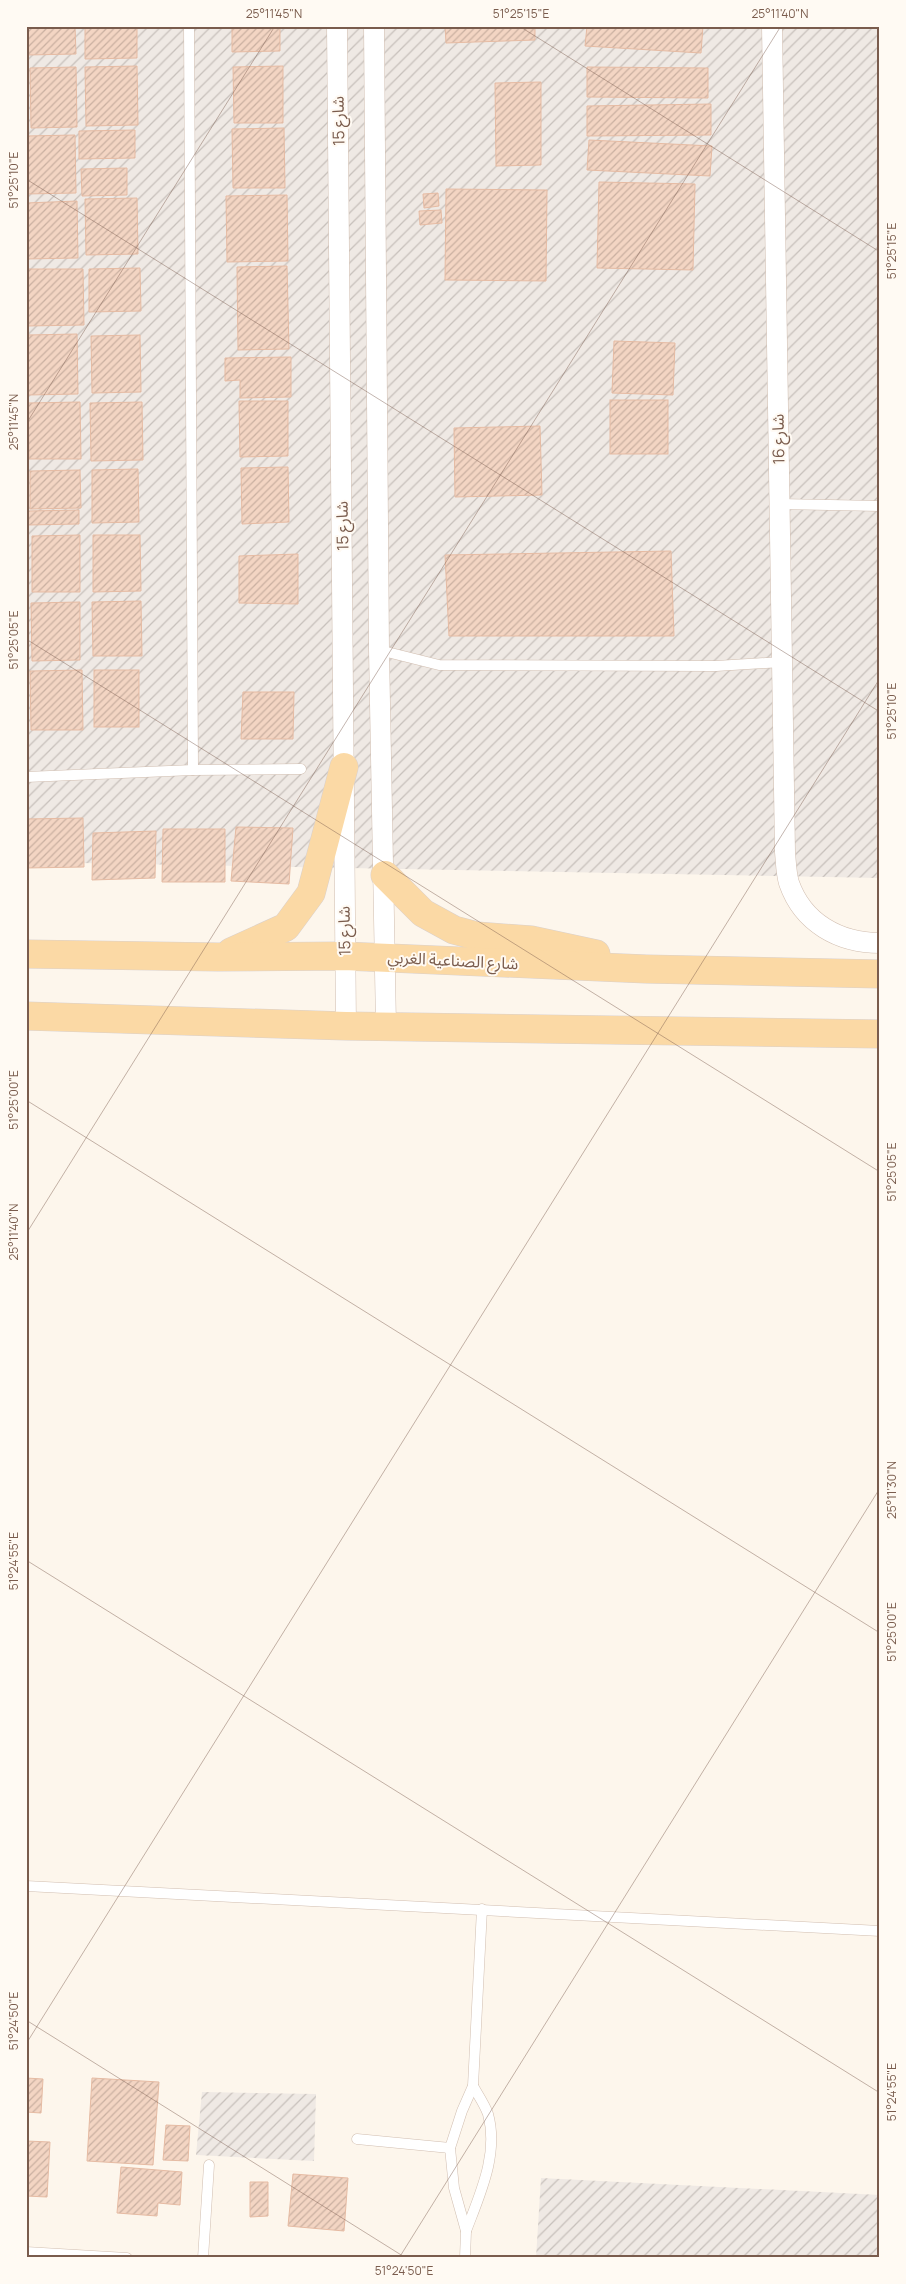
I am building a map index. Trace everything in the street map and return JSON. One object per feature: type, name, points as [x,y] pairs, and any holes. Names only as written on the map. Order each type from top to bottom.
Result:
[{"type":"main road","points":[[218,957],[286,927],[300,911],[311,893],[344,767]]},
{"type":"main road","points":[[385,875],[423,913],[454,930],[477,936],[531,940],[564,946],[646,969]]},
{"type":"main road","name":"شارع الصناعية الغربي","points":[[26,954],[218,957],[344,956],[646,969],[880,974]]},
{"type":"main road","points":[[26,1016],[346,1026],[386,1025],[880,1034]]},
{"type":"street","name":"شارع 15","points":[[337,26],[346,1026]]},
{"type":"street","points":[[374,26],[379,650],[385,875],[384,957],[386,1025]]},
{"type":"street","name":"شارع 16","points":[[772,26],[785,852],[788,881],[797,901],[807,914],[824,929],[844,939],[866,943],[880,943]]},
{"type":"lane","points":[[188,26],[193,770]]},
{"type":"lane","points":[[779,504],[880,506]]},
{"type":"lane","points":[[379,650],[439,665],[716,666],[782,662]]},
{"type":"lane","points":[[26,777],[193,770],[301,769]]},
{"type":"lane","points":[[26,1886],[880,1930]]},
{"type":"lane","points":[[465,2258],[466,2231],[454,2188],[450,2148],[462,2110],[473,2086],[482,1909]]},
{"type":"lane","points":[[466,2231],[482,2191],[492,2150],[488,2113],[473,2086]]},
{"type":"lane","points":[[357,2139],[450,2148]]},
{"type":"lane","points":[[203,2258],[209,2164]]},
{"type":"lane","points":[[26,2252],[127,2258]]},
{"type":"shaded area","points":[[26,26],[880,26],[880,878],[26,862]]},
{"type":"shaded area","points":[[202,2092],[316,2094],[314,2161],[196,2155]]},
{"type":"shaded area","points":[[541,2178],[880,2195],[880,2258],[536,2258]]},
{"type":"building","points":[[27,26],[75,26],[76,54],[27,55]]},
{"type":"building","points":[[85,26],[137,26],[137,58],[85,59]]},
{"type":"building","points":[[232,26],[280,26],[280,51],[232,52]]},
{"type":"building","points":[[445,26],[535,26],[535,40],[446,43]]},
{"type":"building","points":[[587,26],[703,26],[701,53],[585,46]]},
{"type":"building","points":[[137,66],[138,125],[86,126],[85,67]]},
{"type":"building","points":[[283,66],[283,123],[234,123],[233,67]]},
{"type":"building","points":[[76,67],[77,127],[31,128],[30,68]]},
{"type":"building","points":[[587,67],[708,68],[708,98],[587,97]]},
{"type":"building","points":[[541,82],[541,165],[496,166],[495,83]]},
{"type":"building","points":[[711,104],[711,135],[587,136],[587,106]]},
{"type":"building","points":[[284,128],[285,188],[233,188],[232,129]]},
{"type":"building","points":[[135,130],[135,158],[79,159],[79,131]]},
{"type":"building","points":[[75,135],[76,193],[26,194],[26,136]]},
{"type":"building","points":[[589,140],[712,146],[710,176],[587,170]]},
{"type":"building","points":[[127,168],[127,195],[82,196],[81,169]]},
{"type":"building","points":[[599,182],[695,184],[693,270],[597,268]]},
{"type":"building","points":[[446,189],[547,190],[546,281],[445,280]]},
{"type":"building","points":[[438,193],[439,206],[424,208],[423,194]]},
{"type":"building","points":[[287,195],[288,261],[227,262],[226,196]]},
{"type":"building","points":[[137,198],[138,254],[86,255],[85,199]]},
{"type":"building","points":[[77,201],[78,258],[26,259],[26,203]]},
{"type":"building","points":[[441,210],[442,223],[420,225],[419,211]]},
{"type":"building","points":[[287,266],[289,349],[238,350],[237,267]]},
{"type":"building","points":[[140,268],[141,311],[89,312],[89,269]]},
{"type":"building","points":[[26,269],[83,269],[84,325],[27,326]]},
{"type":"building","points":[[77,334],[78,394],[28,395],[27,335]]},
{"type":"building","points":[[140,335],[141,392],[92,393],[91,336]]},
{"type":"building","points":[[614,341],[675,343],[673,395],[612,393]]},
{"type":"building","points":[[291,357],[291,397],[240,398],[240,380],[225,381],[225,358]]},
{"type":"building","points":[[610,400],[668,400],[668,454],[610,454]]},
{"type":"building","points":[[239,401],[288,401],[288,456],[240,457]]},
{"type":"building","points":[[80,402],[81,459],[29,459],[28,403]]},
{"type":"building","points":[[142,402],[143,460],[91,461],[90,403]]},
{"type":"building","points":[[540,426],[542,495],[455,497],[454,428]]},
{"type":"building","points":[[288,467],[289,522],[242,524],[241,468]]},
{"type":"building","points":[[138,469],[139,522],[92,523],[92,470]]},
{"type":"building","points":[[80,470],[81,508],[30,509],[30,471]]},
{"type":"building","points":[[79,510],[79,524],[28,525],[28,511]]},
{"type":"building","points":[[80,535],[80,592],[32,592],[32,536]]},
{"type":"building","points":[[93,535],[140,535],[141,591],[93,592]]},
{"type":"building","points":[[671,551],[674,636],[449,636],[445,555]]},
{"type":"building","points":[[298,554],[298,604],[239,603],[239,556]]},
{"type":"building","points":[[141,601],[142,656],[93,656],[92,602]]},
{"type":"building","points":[[80,602],[80,660],[32,661],[31,603]]},
{"type":"building","points":[[82,670],[83,730],[31,730],[30,671]]},
{"type":"building","points":[[94,670],[139,670],[139,727],[94,727]]},
{"type":"building","points":[[243,692],[294,692],[293,739],[241,739]]},
{"type":"building","points":[[83,818],[84,867],[26,868],[26,819]]},
{"type":"building","points":[[236,827],[293,828],[289,884],[231,881]]},
{"type":"building","points":[[163,829],[225,829],[225,882],[162,882]]},
{"type":"building","points":[[156,831],[155,878],[92,880],[93,833]]},
{"type":"building","points":[[26,2078],[43,2079],[41,2113],[26,2112]]},
{"type":"building","points":[[92,2078],[159,2082],[153,2165],[87,2161]]},
{"type":"building","points":[[166,2125],[190,2126],[188,2161],[163,2160]]},
{"type":"building","points":[[26,2141],[50,2142],[47,2197],[26,2196]]},
{"type":"building","points":[[121,2167],[182,2172],[180,2205],[158,2203],[157,2216],[117,2213]]},
{"type":"building","points":[[293,2174],[348,2178],[344,2231],[288,2226]]},
{"type":"building","points":[[250,2182],[268,2182],[268,2216],[250,2217]]}]
